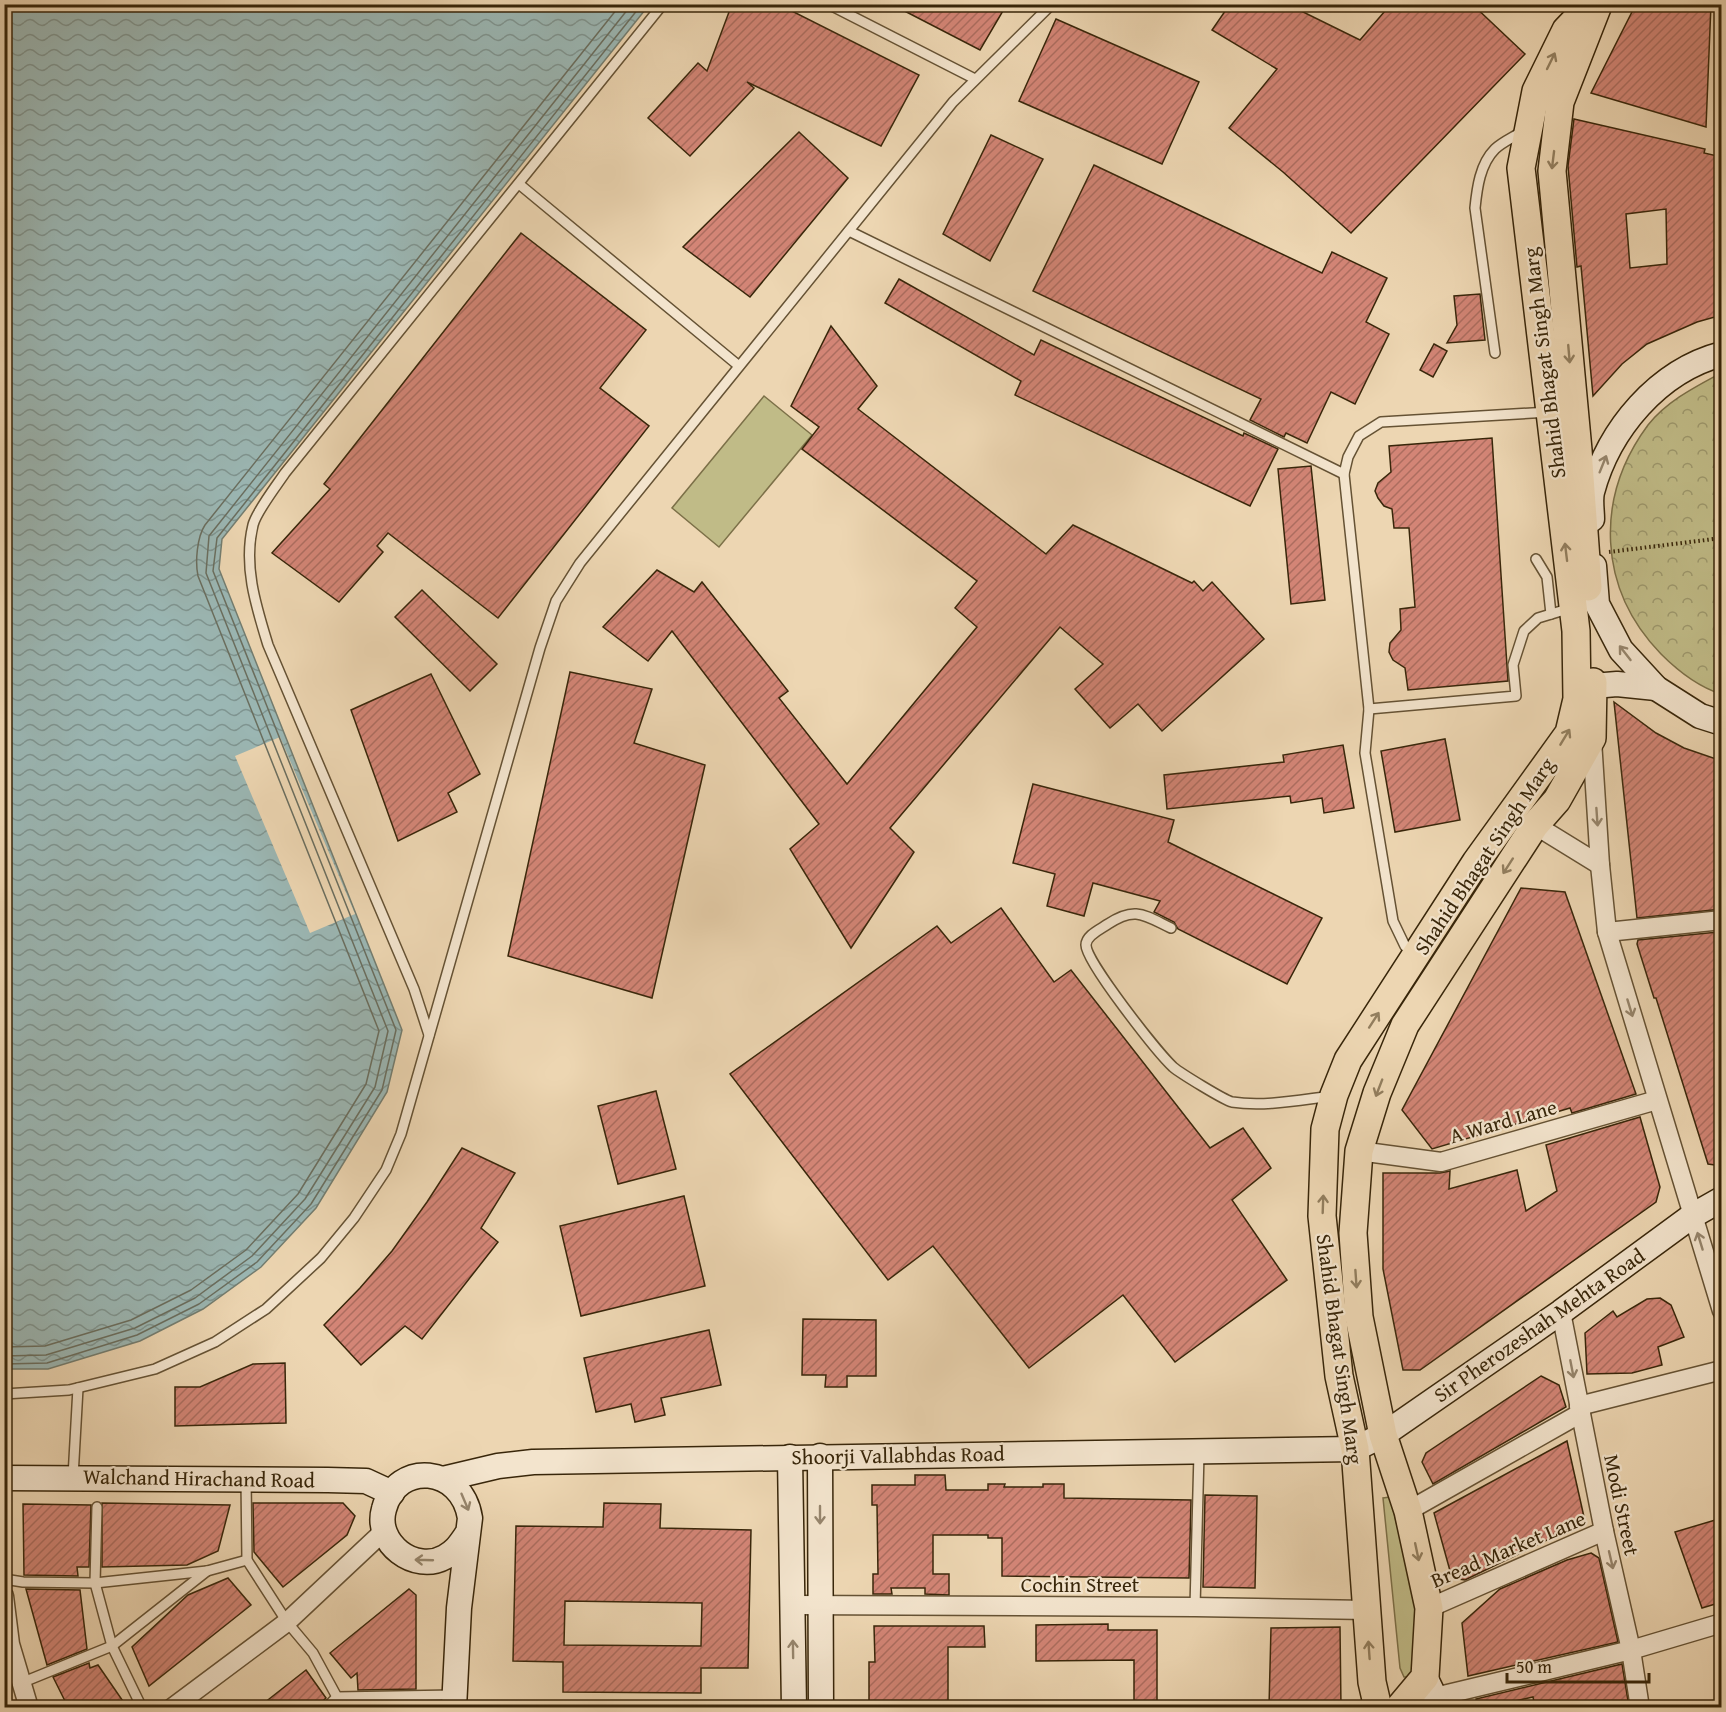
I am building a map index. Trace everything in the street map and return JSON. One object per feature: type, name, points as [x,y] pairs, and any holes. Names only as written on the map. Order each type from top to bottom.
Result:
[{"type":"main road","name":"Shahid Bhagat Singh Marg","points":[[1586,720],[1577,688],[1576,631],[1562,610],[1558,480],[1562,411],[1548,97],[1566,30],[1591,4]]},
{"type":"main road","name":"Shahid Bhagat Singh Marg","points":[[1378,1707],[1372,1682],[1354,1449],[1339,1376],[1322,1216],[1325,1129],[1334,1095],[1348,1060],[1426,965],[1535,825],[1557,801],[1586,720],[1593,686],[1593,664],[1578,450],[1562,411],[1521,168],[1528,128],[1548,97],[1598,4]]},
{"type":"main road","name":"Shahid Bhagat Singh Marg","points":[[1433,1694],[1429,1608],[1408,1511],[1383,1435],[1359,1317],[1353,1233],[1359,1151],[1377,1093],[1405,1025],[1426,965],[1476,861],[1569,733],[1586,720]]},
{"type":"main road","points":[[1399,1707],[1433,1694]]},
{"type":"street","points":[[1722,354],[1702,359],[1652,392],[1614,438],[1591,494],[1592,553],[1598,604],[1621,650],[1656,688],[1700,716],[1722,723]]},
{"type":"street","points":[[1558,480],[1578,450],[1595,439],[1614,438]]},
{"type":"street","points":[[1593,686],[1617,684],[1656,688]]},
{"type":"street","points":[[1586,720],[1607,932],[1721,1308]]},
{"type":"street","points":[[1535,825],[1600,865]]},
{"type":"street","points":[[1607,932],[1722,920]]},
{"type":"street","name":"A Ward Lane","points":[[1359,1151],[1441,1162],[1657,1100]]},
{"type":"street","name":"Sir Pherozeshah Mehta Road","points":[[1354,1449],[1383,1435],[1561,1312],[1692,1216],[1722,1199]]},
{"type":"street","name":"Modi Street","points":[[1561,1312],[1604,1532],[1631,1650],[1640,1707]]},
{"type":"street","points":[[1408,1511],[1580,1410],[1722,1370]]},
{"type":"street","name":"Shoorji Vallabhdas Road","points":[[443,1479],[498,1466],[533,1462],[790,1456],[1354,1449]]},
{"type":"street","points":[[790,1456],[794,1707]]},
{"type":"street","points":[[820,1456],[821,1707]]},
{"type":"street","points":[[454,1701],[459,1608],[470,1518],[468,1506],[460,1491],[443,1479],[428,1475],[413,1477],[396,1487],[383,1511],[384,1531],[389,1542],[403,1556],[418,1561],[436,1561],[443,1558],[456,1550],[467,1534]]},
{"type":"street","name":"Walchand Hirachand Road","points":[[4,1478],[246,1478],[366,1481],[392,1492]]},
{"type":"street","points":[[172,1707],[287,1622],[384,1531]]},
{"type":"street","name":"Bread Market Lane","points":[[1429,1608],[1604,1532]]},
{"type":"street","points":[[4,1596],[10,1644],[29,1707]]},
{"type":"street","name":"Cochin Street","points":[[793,1605],[1366,1610]]},
{"type":"street","points":[[1433,1694],[1631,1650],[1722,1623]]},
{"type":"lane","points":[[429,1035],[414,989],[268,645],[255,605],[249,564],[253,523],[285,473],[663,4]]},
{"type":"lane","points":[[828,4],[975,80]]},
{"type":"lane","points":[[4,1394],[78,1388],[155,1369],[215,1342],[266,1308],[321,1258],[354,1218],[386,1170],[401,1134],[540,648],[556,601],[580,563],[953,102],[1052,4]]},
{"type":"lane","points":[[1495,354],[1475,208],[1476,192],[1483,166],[1495,149],[1528,128]]},
{"type":"lane","points":[[519,184],[739,366]]},
{"type":"lane","points":[[849,231],[1344,474]]},
{"type":"lane","points":[[1426,965],[1405,946],[1393,921],[1365,753],[1369,709],[1344,474],[1348,457],[1359,436],[1380,422],[1562,411]]},
{"type":"lane","points":[[1369,709],[1516,696],[1513,665],[1524,630],[1538,618],[1562,610],[1536,559]]},
{"type":"lane","points":[[1171,928],[1139,914],[1123,914],[1096,931],[1088,938],[1086,945],[1089,955],[1116,998],[1174,1067],[1230,1102],[1280,1103],[1334,1095]]},
{"type":"lane","points":[[73,1477],[78,1388]]},
{"type":"lane","points":[[1196,1607],[1199,1451]]},
{"type":"lane","points":[[246,1478],[247,1560],[287,1622],[313,1653],[337,1702]]},
{"type":"lane","points":[[97,1507],[95,1583],[112,1646],[142,1707]]},
{"type":"lane","points":[[4,1578],[23,1582],[95,1583],[207,1571],[247,1560]]},
{"type":"lane","points":[[21,1683],[112,1646],[207,1571]]},
{"type":"lane","points":[[326,1707],[337,1702],[454,1701]]},
{"type":"path","points":[[1611,552],[1722,538]]},
{"type":"green space","points":[[1721,373],[1721,694],[1681,672],[1661,654],[1640,628],[1625,601],[1615,572],[1611,542],[1612,512],[1618,482],[1630,453],[1648,425],[1664,409],[1691,389]]},
{"type":"green space","points":[[764,396],[812,435],[719,547],[672,508]]},
{"type":"green space","points":[[1390,1497],[1417,1605],[1412,1677],[1404,1677],[1400,1668],[1383,1498]]},
{"type":"water","points":[[4,5],[649,5],[222,539],[219,569],[402,1030],[387,1092],[316,1208],[261,1267],[203,1309],[140,1341],[48,1369],[5,1369]]},
{"type":"pier","points":[[280,737],[355,914],[310,933],[235,756]]},
{"type":"building","points":[[732,4],[778,4],[919,75],[881,146],[747,82],[754,88],[690,156],[648,118],[698,63],[707,71]]},
{"type":"building","points":[[891,4],[1007,4],[980,50]]},
{"type":"building","points":[[1230,4],[1287,4],[1360,40],[1391,4],[1472,4],[1525,54],[1351,233],[1283,172],[1229,128],[1277,69],[1212,30]]},
{"type":"building","points":[[1636,4],[1711,4],[1706,127],[1591,93]]},
{"type":"building","points":[[1056,19],[1199,82],[1162,164],[1019,101]]},
{"type":"building","points":[[1574,119],[1705,149],[1704,153],[1722,157],[1722,315],[1697,322],[1647,344],[1622,364],[1593,396],[1581,266],[1577,267],[1568,166]],"holes":[[[1666,209],[1667,264],[1630,268],[1626,214]]]},
{"type":"building","points":[[799,132],[848,178],[750,297],[683,247]]},
{"type":"building","points":[[991,135],[1043,159],[990,261],[943,234]]},
{"type":"building","points":[[1094,165],[1322,273],[1332,252],[1387,278],[1366,322],[1389,334],[1355,404],[1331,392],[1307,443],[1286,433],[1284,437],[1250,420],[1261,399],[1033,291]]},
{"type":"building","points":[[521,233],[646,330],[600,388],[649,426],[498,618],[388,533],[377,546],[383,552],[339,602],[272,553],[330,489],[324,484]]},
{"type":"building","points":[[899,279],[1034,355],[1041,340],[1243,436],[1244,433],[1278,449],[1250,506],[1015,395],[1021,381],[885,303]]},
{"type":"building","points":[[1480,294],[1485,340],[1447,343],[1457,325],[1454,296]]},
{"type":"building","points":[[831,326],[877,386],[858,409],[1046,554],[1073,525],[1192,583],[1194,581],[1203,591],[1212,582],[1264,639],[1162,731],[1138,704],[1110,728],[1075,689],[1103,664],[1060,627],[890,828],[914,852],[851,948],[790,849],[819,824],[672,631],[648,661],[603,627],[657,570],[694,592],[702,582],[788,691],[779,698],[847,784],[977,627],[955,608],[977,581],[802,449],[819,427],[791,406]]},
{"type":"building","points":[[1434,344],[1447,351],[1433,377],[1420,370]]},
{"type":"building","points":[[1492,438],[1508,681],[1408,690],[1405,668],[1393,660],[1389,652],[1390,643],[1401,630],[1400,609],[1415,607],[1409,528],[1394,528],[1392,509],[1384,506],[1375,491],[1378,483],[1391,472],[1389,446]]},
{"type":"building","points":[[1311,466],[1325,600],[1291,604],[1278,469]]},
{"type":"building","points":[[422,590],[497,664],[470,691],[395,617]]},
{"type":"building","points":[[570,672],[652,689],[634,743],[705,765],[652,998],[508,956]]},
{"type":"building","points":[[431,674],[480,774],[448,793],[457,812],[398,841],[351,710]]},
{"type":"building","points":[[1614,702],[1656,733],[1684,748],[1722,761],[1722,909],[1637,918]]},
{"type":"building","points":[[1445,739],[1460,820],[1395,832],[1381,751]]},
{"type":"building","points":[[1343,745],[1354,808],[1324,813],[1322,798],[1291,803],[1290,796],[1167,809],[1164,775],[1284,762],[1283,755]]},
{"type":"building","points":[[1033,784],[1174,820],[1168,842],[1322,918],[1287,984],[1178,929],[1174,922],[1154,912],[1160,901],[1093,883],[1084,916],[1047,906],[1055,874],[1013,863]]},
{"type":"building","points":[[1521,888],[1565,892],[1636,1094],[1572,1113],[1570,1108],[1432,1149],[1402,1110]]},
{"type":"building","points":[[1001,908],[1054,982],[1071,970],[1210,1148],[1243,1128],[1271,1168],[1232,1200],[1287,1280],[1175,1362],[1123,1295],[1029,1368],[933,1246],[888,1280],[730,1074],[937,926],[951,943]]},
{"type":"building","points":[[1718,932],[1722,956],[1722,1166],[1708,1164],[1637,944],[1638,940]]},
{"type":"building","points":[[656,1091],[676,1169],[618,1184],[598,1106]]},
{"type":"building","points":[[1640,1117],[1660,1187],[1656,1202],[1420,1370],[1403,1370],[1383,1269],[1383,1173],[1450,1171],[1449,1189],[1517,1170],[1526,1211],[1557,1191],[1546,1145]]},
{"type":"building","points":[[462,1148],[515,1173],[481,1228],[498,1242],[422,1339],[405,1326],[361,1365],[324,1325],[392,1251]]},
{"type":"building","points":[[684,1196],[705,1286],[581,1316],[560,1226]]},
{"type":"building","points":[[1660,1298],[1671,1305],[1684,1337],[1658,1347],[1662,1365],[1632,1373],[1587,1374],[1585,1333],[1613,1311],[1617,1317],[1647,1299]]},
{"type":"building","points":[[803,1319],[876,1320],[876,1376],[847,1376],[847,1387],[825,1387],[826,1375],[802,1375]]},
{"type":"building","points":[[709,1330],[721,1385],[661,1398],[665,1415],[635,1422],[631,1404],[596,1412],[584,1358]]},
{"type":"building","points":[[285,1363],[286,1423],[175,1426],[175,1387],[200,1387],[253,1364]]},
{"type":"building","points":[[1541,1376],[1559,1385],[1566,1407],[1433,1484],[1422,1462],[1426,1453]]},
{"type":"building","points":[[1567,1441],[1584,1517],[1580,1524],[1465,1580],[1452,1578],[1434,1513]]},
{"type":"building","points":[[915,1475],[945,1475],[946,1490],[988,1490],[988,1484],[1005,1484],[1004,1487],[1043,1487],[1043,1484],[1064,1484],[1064,1498],[1191,1500],[1189,1578],[1002,1576],[1002,1538],[988,1538],[988,1535],[933,1535],[933,1574],[949,1574],[949,1595],[925,1594],[925,1588],[891,1588],[892,1594],[873,1594],[873,1574],[878,1574],[877,1505],[872,1505],[872,1485],[915,1485]]},
{"type":"building","points":[[1205,1495],[1257,1496],[1255,1588],[1203,1587]]},
{"type":"building","points":[[102,1503],[230,1505],[218,1551],[187,1565],[102,1567]]},
{"type":"building","points":[[253,1503],[343,1503],[355,1516],[347,1535],[283,1587],[254,1552]]},
{"type":"building","points":[[604,1503],[661,1504],[660,1528],[751,1530],[748,1668],[701,1668],[701,1693],[563,1692],[563,1662],[513,1661],[516,1526],[603,1527]],"holes":[[[565,1601],[702,1603],[701,1646],[564,1645]]]},
{"type":"building","points":[[23,1504],[91,1505],[89,1567],[77,1567],[78,1576],[24,1575]]},
{"type":"building","points":[[1722,1518],[1722,1602],[1702,1608],[1675,1532]]},
{"type":"building","points":[[1591,1553],[1599,1558],[1618,1642],[1468,1676],[1462,1623],[1500,1589],[1567,1560]]},
{"type":"building","points":[[228,1578],[251,1605],[149,1686],[132,1647],[188,1595]]},
{"type":"building","points":[[26,1589],[80,1590],[87,1649],[47,1665]]},
{"type":"building","points":[[409,1589],[416,1595],[416,1689],[358,1690],[357,1673],[351,1678],[330,1653]]},
{"type":"building","points":[[1108,1624],[1108,1630],[1157,1630],[1157,1707],[1134,1707],[1134,1660],[1036,1661],[1036,1625]]},
{"type":"building","points":[[874,1626],[984,1626],[985,1647],[948,1647],[948,1707],[869,1707],[869,1662],[875,1662]]},
{"type":"building","points":[[1340,1627],[1341,1707],[1269,1707],[1271,1628]]},
{"type":"building","points":[[89,1663],[90,1668],[98,1665],[127,1707],[68,1707],[53,1677]]},
{"type":"building","points":[[1622,1664],[1629,1707],[1535,1707],[1533,1697],[1478,1707],[1476,1699]]},
{"type":"building","points":[[306,1670],[326,1698],[316,1707],[259,1707]]},
{"type":"building","points":[[416,1702],[416,1707],[359,1707],[359,1703]]}]
